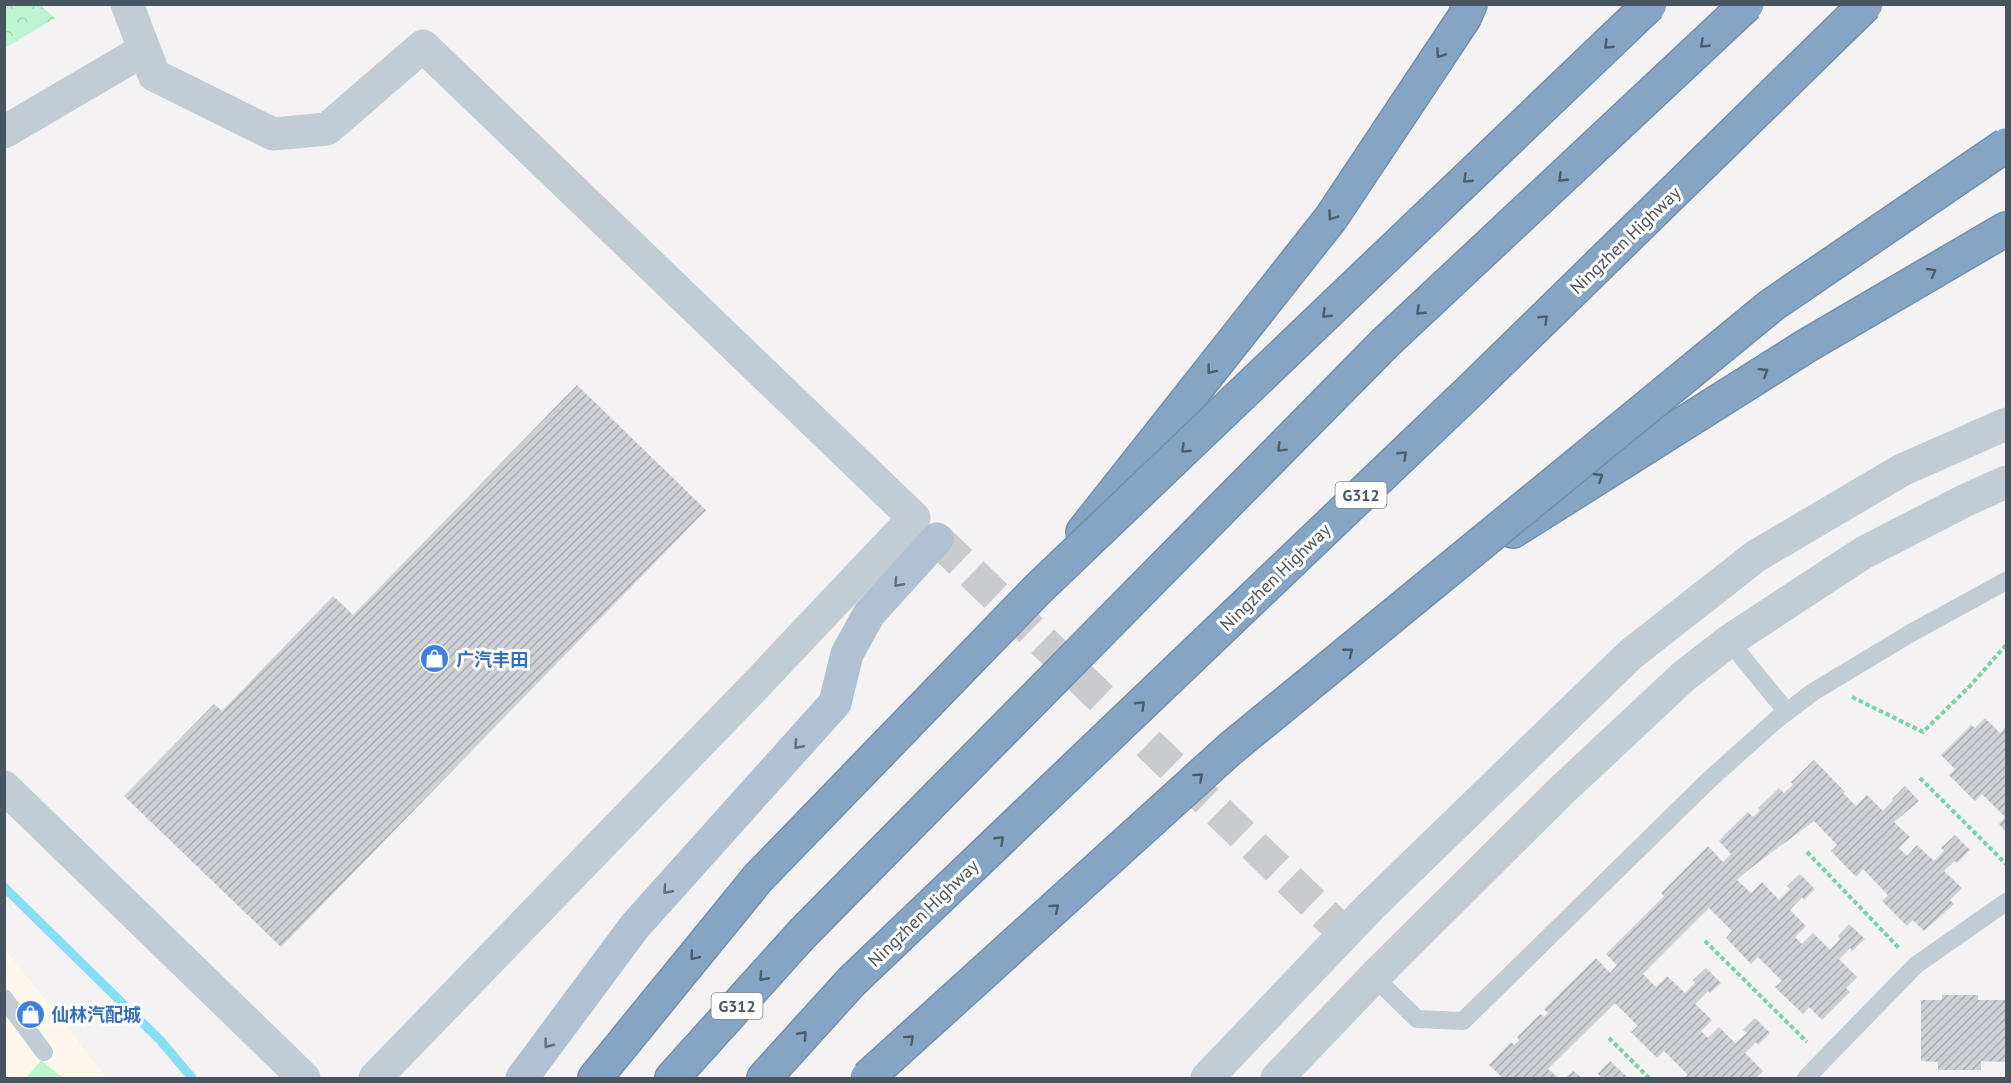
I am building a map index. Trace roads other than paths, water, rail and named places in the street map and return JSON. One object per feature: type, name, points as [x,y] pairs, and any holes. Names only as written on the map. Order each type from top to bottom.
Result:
[{"type":"highway","points":[[1038,589],[1331,218],[1464,18],[1470,4]]},
{"type":"highway","points":[[595,1078],[758,878],[1038,589],[1650,4]]},
{"type":"highway","name":"G312","points":[[672,1078],[802,934],[1386,342],[1747,4]]},
{"type":"highway","name":"Ningzhen Highway","points":[[764,1078],[851,982],[1475,386],[1866,4]]},
{"type":"highway","points":[[867,1078],[1230,749],[1772,305],[2007,145]]},
{"type":"highway","points":[[1443,575],[1806,346],[2007,229]]},
{"type":"main road","points":[[522,1078],[635,926],[835,703],[847,654],[926,528]]},
{"type":"street","points":[[127,4],[154,75],[273,134],[327,129],[423,46],[926,528],[755,686],[375,1078]]},
{"type":"street","points":[[4,132],[144,50]]},
{"type":"street","points":[[1207,1078],[1370,907],[1631,654],[1756,556],[1902,470],[2007,424]]},
{"type":"street","points":[[1277,1078],[1561,791],[1684,676],[1729,641],[1863,553],[1966,500],[2007,482]]},
{"type":"street","points":[[4,787],[304,1078]]},
{"type":"lane","points":[[1374,978],[1417,1019],[1463,1022],[1709,780],[1787,712],[1911,633],[2007,581]]},
{"type":"lane","points":[[1729,641],[1787,712]]},
{"type":"lane","points":[[1806,1078],[1916,965],[2007,902]]},
{"type":"lane","points":[[4,998],[44,1052]]},
{"type":"waterway","points":[[4,887],[160,1040],[192,1078]]},
{"type":"tunnel","points":[[937,539],[1345,934]]},
{"type":"place","name":"广汽丰田","points":[[435,659]]},
{"type":"place","name":"仙林汽配城","points":[[30,1014]]}]
